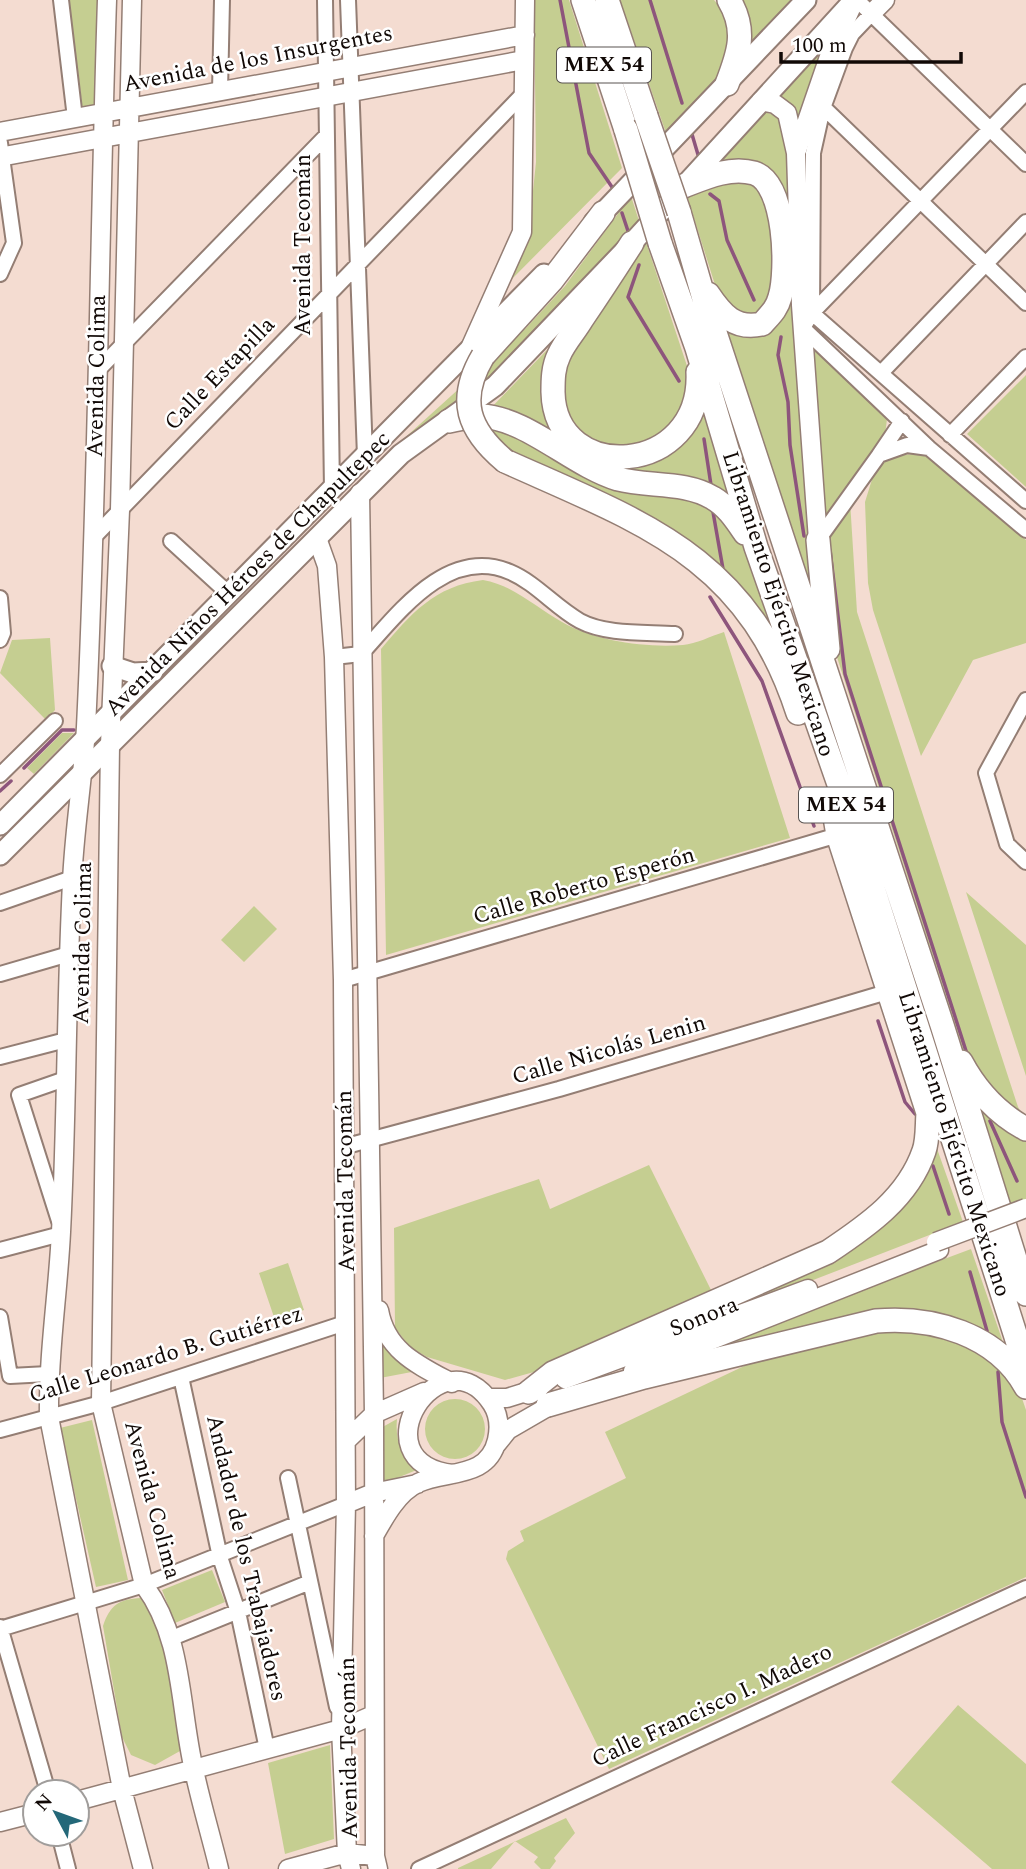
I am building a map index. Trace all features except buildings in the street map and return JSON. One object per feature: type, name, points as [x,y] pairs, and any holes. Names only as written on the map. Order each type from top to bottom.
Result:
[{"type":"highway","name":"Libramiento Ejército Mexicano","points":[[583,0],[696,348],[756,547],[820,734],[1026,1368]]},
{"type":"highway","name":"Libramiento Ejército Mexicano","points":[[607,0],[679,212],[837,711],[942,1025],[1026,1294]]},
{"type":"highway","points":[[727,84],[741,40],[737,15],[729,0]]},
{"type":"highway","points":[[681,187],[727,172],[755,173],[771,187],[780,208],[781,295],[775,311],[762,324],[740,325],[730,321],[716,307],[698,278]]},
{"type":"highway","points":[[603,213],[552,280],[476,353],[468,396],[471,419],[485,443],[505,461],[639,522],[682,548],[725,584],[757,625],[794,700],[928,1113],[970,1195]]},
{"type":"highway","points":[[632,243],[559,355],[553,377],[553,401],[560,425],[583,446],[599,455],[630,458],[649,453],[670,440],[691,417],[699,395],[696,348]]},
{"type":"highway","points":[[449,421],[482,416],[509,422],[599,472],[619,479],[688,489],[711,497],[729,510],[756,547]]},
{"type":"highway","points":[[818,540],[824,616],[837,711]]},
{"type":"highway","points":[[820,734],[838,835]]},
{"type":"highway","points":[[942,1025],[966,1072],[981,1092],[999,1112],[1026,1129]]},
{"type":"highway","points":[[529,1392],[553,1373],[828,1252],[859,1231],[899,1197],[924,1150],[928,1113]]},
{"type":"highway","points":[[548,1405],[644,1377],[876,1321],[900,1319],[944,1326],[969,1336],[996,1352],[1020,1376],[1026,1387]]},
{"type":"main road","points":[[603,213],[806,0]]},
{"type":"main road","name":"Avenida Niños Héroes de Chapultepec","points":[[0,855],[401,454],[495,386],[632,243],[855,0]]},
{"type":"main road","name":"Avenida Niños Héroes de Chapultepec","points":[[0,825],[365,456],[476,353]]},
{"type":"main road","points":[[112,666],[133,673],[153,672]]},
{"type":"street","points":[[61,0],[75,118]]},
{"type":"street","name":"Avenida Colima","points":[[107,0],[94,536],[85,741],[72,878],[61,1231],[48,1374],[49,1417],[122,1788],[144,1869]]},
{"type":"street","name":"Avenida Colima","points":[[132,0],[120,510],[110,745],[101,1403],[144,1585],[160,1606],[172,1638],[193,1769],[219,1869]]},
{"type":"street","points":[[220,91],[222,0]]},
{"type":"street","name":"Avenida Tecomán","points":[[326,0],[332,490]]},
{"type":"street","points":[[348,0],[365,456]]},
{"type":"street","points":[[476,353],[522,232],[525,0]]},
{"type":"street","points":[[1026,164],[855,0],[819,103],[813,153],[807,321],[929,448],[1026,530]]},
{"type":"street","points":[[796,153],[852,34],[885,0]]},
{"type":"street","name":"Avenida de los Insurgentes","points":[[0,132],[525,35]]},
{"type":"street","points":[[442,50],[442,75]]},
{"type":"street","name":"Avenida de los Insurgentes","points":[[1,152],[102,138],[524,60]]},
{"type":"street","points":[[807,321],[1026,92]]},
{"type":"street","name":"Calle Estapilla","points":[[94,536],[524,93]]},
{"type":"street","points":[[761,101],[775,104],[787,113],[796,153],[818,540]]},
{"type":"street","points":[[819,103],[1026,303]]},
{"type":"street","points":[[100,368],[327,135]]},
{"type":"street","points":[[0,274],[7,244],[1,152]]},
{"type":"street","points":[[881,373],[1026,222]]},
{"type":"street","points":[[807,321],[881,373],[1026,501]]},
{"type":"street","points":[[950,435],[1026,357]]},
{"type":"street","points":[[818,540],[902,421]]},
{"type":"street","points":[[878,455],[907,445],[929,448]]},
{"type":"street","name":"Avenida Tecomán","points":[[360,493],[374,1414],[373,1715],[377,1862]]},
{"type":"street","name":"Avenida Tecomán","points":[[317,538],[327,566],[334,657],[343,980],[346,1504],[341,1729],[349,1861]]},
{"type":"street","points":[[171,541],[229,594]]},
{"type":"street","points":[[334,657],[361,654],[416,594],[451,572],[485,567],[508,571],[581,622],[610,629],[675,634]]},
{"type":"street","points":[[0,598],[3,633],[0,640]]},
{"type":"street","points":[[1026,700],[986,773],[1007,844],[1026,862]]},
{"type":"street","points":[[0,775],[55,721]]},
{"type":"street","name":"Calle Roberto Esperón","points":[[343,980],[838,835]]},
{"type":"street","points":[[0,903],[72,878]]},
{"type":"street","points":[[0,974],[69,954]]},
{"type":"street","name":"Calle Nicolás Lenin","points":[[343,1147],[370,1142],[887,992]]},
{"type":"street","points":[[0,1057],[66,1040]]},
{"type":"street","points":[[0,1250],[61,1231],[19,1095],[65,1079]]},
{"type":"street","points":[[938,1246],[1026,1208]]},
{"type":"street","points":[[938,1246],[1026,1219]]},
{"type":"street","name":"Sonora","points":[[488,1398],[507,1398],[529,1392],[938,1246]]},
{"type":"street","name":"Sonora","points":[[346,1504],[373,1493],[417,1484],[479,1466],[508,1430],[548,1405],[938,1246]]},
{"type":"street","points":[[372,1268],[381,1324],[390,1342],[405,1356],[452,1383],[472,1386],[488,1398],[499,1420],[496,1445]]},
{"type":"street","points":[[0,1317],[10,1376],[48,1374]]},
{"type":"street","name":"Calle Leonardo B. Gutiérrez","points":[[0,1430],[101,1403],[345,1322]]},
{"type":"street","name":"Andador de los Trabajadores","points":[[181,1377],[220,1557],[237,1612],[267,1749]]},
{"type":"street","points":[[346,1441],[374,1414],[452,1383]]},
{"type":"street","points":[[427,1391],[416,1402],[409,1417],[408,1433],[412,1448],[421,1461],[434,1470],[453,1474]]},
{"type":"street","points":[[288,1478],[341,1729]]},
{"type":"street","points":[[373,1537],[389,1510],[417,1484]]},
{"type":"street","points":[[44,1778],[0,1628],[144,1585],[220,1557],[346,1504]]},
{"type":"street","points":[[172,1638],[310,1582]]},
{"type":"street","name":"Calle Francisco I. Madero","points":[[419,1869],[1026,1588]]},
{"type":"street","points":[[91,1797],[341,1729],[373,1715]]},
{"type":"street","points":[[0,1822],[21,1817]]},
{"type":"street","points":[[63,1848],[68,1869]]},
{"type":"street","points":[[288,1869],[349,1861],[377,1862]]},
{"type":"green space","points":[[69,0],[102,0],[99,109],[83,112]]},
{"type":"green space","points":[[534,0],[569,0],[622,168],[506,285],[529,230],[536,162]]},
{"type":"green space","points":[[620,0],[714,0],[723,10],[733,35],[717,81],[666,133]]},
{"type":"green space","points":[[739,0],[794,0],[746,52]]},
{"type":"green space","points":[[820,53],[823,55],[800,125],[792,108],[777,98]]},
{"type":"green space","points":[[764,112],[778,116],[788,137],[817,624],[720,320],[772,325],[780,185],[712,169]]},
{"type":"green space","points":[[744,178],[767,193],[778,280],[770,307],[753,316],[734,312],[716,288],[687,196],[714,183]]},
{"type":"green space","points":[[631,196],[640,224],[494,378],[454,409],[398,444],[526,328],[565,286]]},
{"type":"green space","points":[[646,242],[691,378],[682,418],[648,446],[605,446],[586,436],[571,419],[563,398],[563,376],[570,355]]},
{"type":"green space","points":[[570,326],[553,357],[578,449],[662,457],[691,431],[705,399],[736,507],[608,470],[486,413]]},
{"type":"green space","points":[[816,350],[887,419],[885,435],[827,514],[823,511],[810,353]]},
{"type":"green space","points":[[1026,375],[1026,487],[967,434]]},
{"type":"green space","points":[[488,425],[657,490],[717,508],[742,539],[772,632],[754,605],[501,445]]},
{"type":"green space","points":[[912,454],[929,457],[938,463],[1026,540],[1026,643],[973,660],[921,756],[873,610],[868,583],[865,502],[874,473],[884,462],[897,456]]},
{"type":"green space","points":[[850,501],[857,612],[1018,1107],[1026,1120],[1016,1114],[966,1060],[836,654],[825,536]]},
{"type":"green space","points":[[483,580],[514,592],[575,629],[605,638],[637,644],[683,645],[724,632],[790,838],[386,955],[381,649],[414,613],[437,595],[466,583]]},
{"type":"green space","points":[[50,638],[55,710],[46,720],[0,673],[12,640]]},
{"type":"green space","points":[[62,733],[74,733],[34,774],[27,768]]},
{"type":"green space","points":[[966,892],[1026,945],[1026,1076]]},
{"type":"green space","points":[[254,906],[277,929],[244,962],[221,940]]},
{"type":"green space","points":[[969,1092],[1026,1138],[1026,1199],[1004,1206]]},
{"type":"green space","points":[[935,1143],[963,1222],[630,1351],[852,1245]]},
{"type":"green space","points":[[649,1165],[711,1290],[541,1370],[505,1380],[427,1357],[410,1347],[395,1328],[394,1228],[539,1179],[550,1209]]},
{"type":"green space","points":[[971,1249],[1006,1351],[931,1315],[632,1376]]},
{"type":"green space","points":[[288,1263],[304,1310],[275,1320],[259,1273]]},
{"type":"green space","points":[[919,1327],[984,1352],[1017,1384],[1026,1410],[1026,1577],[609,1769],[506,1559],[508,1551],[524,1541],[520,1531],[626,1478],[605,1432],[761,1358],[862,1329]]},
{"type":"green space","points":[[379,1342],[382,1342],[417,1371],[380,1378]]},
{"type":"green space","points":[[449,1399],[461,1399],[480,1412],[485,1429],[483,1441],[472,1454],[461,1459],[449,1459],[430,1446],[425,1435],[425,1423],[438,1404]]},
{"type":"green space","points":[[397,1419],[400,1447],[419,1469],[385,1483],[380,1480],[379,1429]]},
{"type":"green space","points":[[92,1420],[128,1580],[96,1587],[60,1428]]},
{"type":"green space","points":[[212,1570],[225,1602],[175,1623],[162,1590]]},
{"type":"green space","points":[[141,1598],[156,1613],[184,1729],[180,1751],[155,1765],[131,1755],[122,1737],[103,1626],[116,1604]]},
{"type":"green space","points":[[958,1705],[1026,1764],[1026,1869],[992,1869],[891,1782]]},
{"type":"green space","points":[[330,1745],[334,1839],[285,1854],[268,1763]]},
{"type":"green space","points":[[566,1818],[575,1833],[554,1858],[556,1861],[550,1869],[541,1869],[534,1862],[538,1857],[516,1841]]},
{"type":"green space","points":[[514,1842],[491,1869],[458,1869],[458,1868]]},
{"type":"waterway","points":[[560,0],[589,153],[614,190]]},
{"type":"waterway","points":[[650,0],[682,103]]},
{"type":"waterway","points":[[691,131],[699,158]]},
{"type":"waterway","points":[[710,194],[719,201],[727,240],[754,300]]},
{"type":"waterway","points":[[622,213],[628,231]]},
{"type":"waterway","points":[[639,265],[628,297],[679,381]]},
{"type":"waterway","points":[[781,337],[778,355],[788,402],[790,445],[804,536]]},
{"type":"waterway","points":[[704,439],[711,485]]},
{"type":"waterway","points":[[713,512],[723,569]]},
{"type":"waterway","points":[[830,550],[845,674],[967,1054]]},
{"type":"waterway","points":[[710,597],[762,681],[814,826]]},
{"type":"waterway","points":[[24,768],[62,730],[74,730]]},
{"type":"waterway","points":[[0,791],[11,781]]},
{"type":"waterway","points":[[878,1021],[905,1102],[915,1114]]},
{"type":"waterway","points":[[990,1121],[1017,1181]]},
{"type":"waterway","points":[[933,1166],[949,1214]]},
{"type":"waterway","points":[[970,1272],[987,1331]]},
{"type":"waterway","points":[[998,1372],[1002,1422],[1026,1497]]}]
